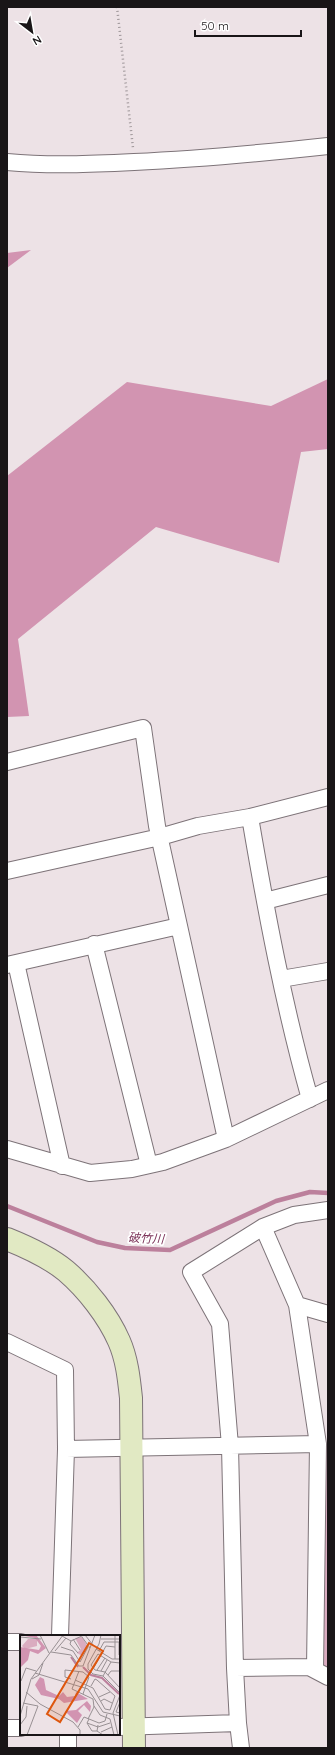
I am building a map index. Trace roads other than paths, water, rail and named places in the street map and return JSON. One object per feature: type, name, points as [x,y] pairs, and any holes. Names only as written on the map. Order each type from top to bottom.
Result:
[{"type":"street","points":[[7,162],[52,165],[111,164],[225,157],[328,146]]},
{"type":"street","points":[[7,762],[143,728],[160,837],[226,1139]]},
{"type":"street","points":[[7,871],[160,837],[198,826],[250,816],[328,797]]},
{"type":"street","points":[[250,816],[281,979],[295,1045],[310,1099]]},
{"type":"street","points":[[265,901],[328,885]]},
{"type":"street","points":[[62,1166],[12,964],[94,944],[179,926]]},
{"type":"street","points":[[94,944],[149,1165]]},
{"type":"street","points":[[281,979],[328,971]]},
{"type":"street","points":[[7,1149],[90,1174],[132,1169],[164,1162],[226,1139],[328,1090]]},
{"type":"street","points":[[241,1748],[235,1668],[230,1446],[220,1324],[191,1272],[263,1227],[294,1215],[328,1210]]},
{"type":"street","points":[[235,1668],[309,1667],[321,1673],[318,1444],[297,1304],[263,1227]]},
{"type":"street","points":[[7,1239],[42,1255],[66,1271],[89,1295],[120,1342],[128,1370],[132,1398],[126,1727],[134,1748]]},
{"type":"street","points":[[297,1304],[328,1314]]},
{"type":"street","points":[[7,1342],[65,1370],[66,1449],[60,1635]]},
{"type":"street","points":[[66,1449],[318,1444]]},
{"type":"street","points":[[7,1642],[20,1642]]},
{"type":"street","points":[[126,1727],[238,1724]]},
{"type":"street","points":[[7,1728],[20,1728]]},
{"type":"street","points":[[68,1735],[68,1748]]},
{"type":"waterway","name":"破竹川","points":[[7,1206],[97,1242],[125,1248],[170,1250],[276,1201],[310,1192],[328,1193]]}]
